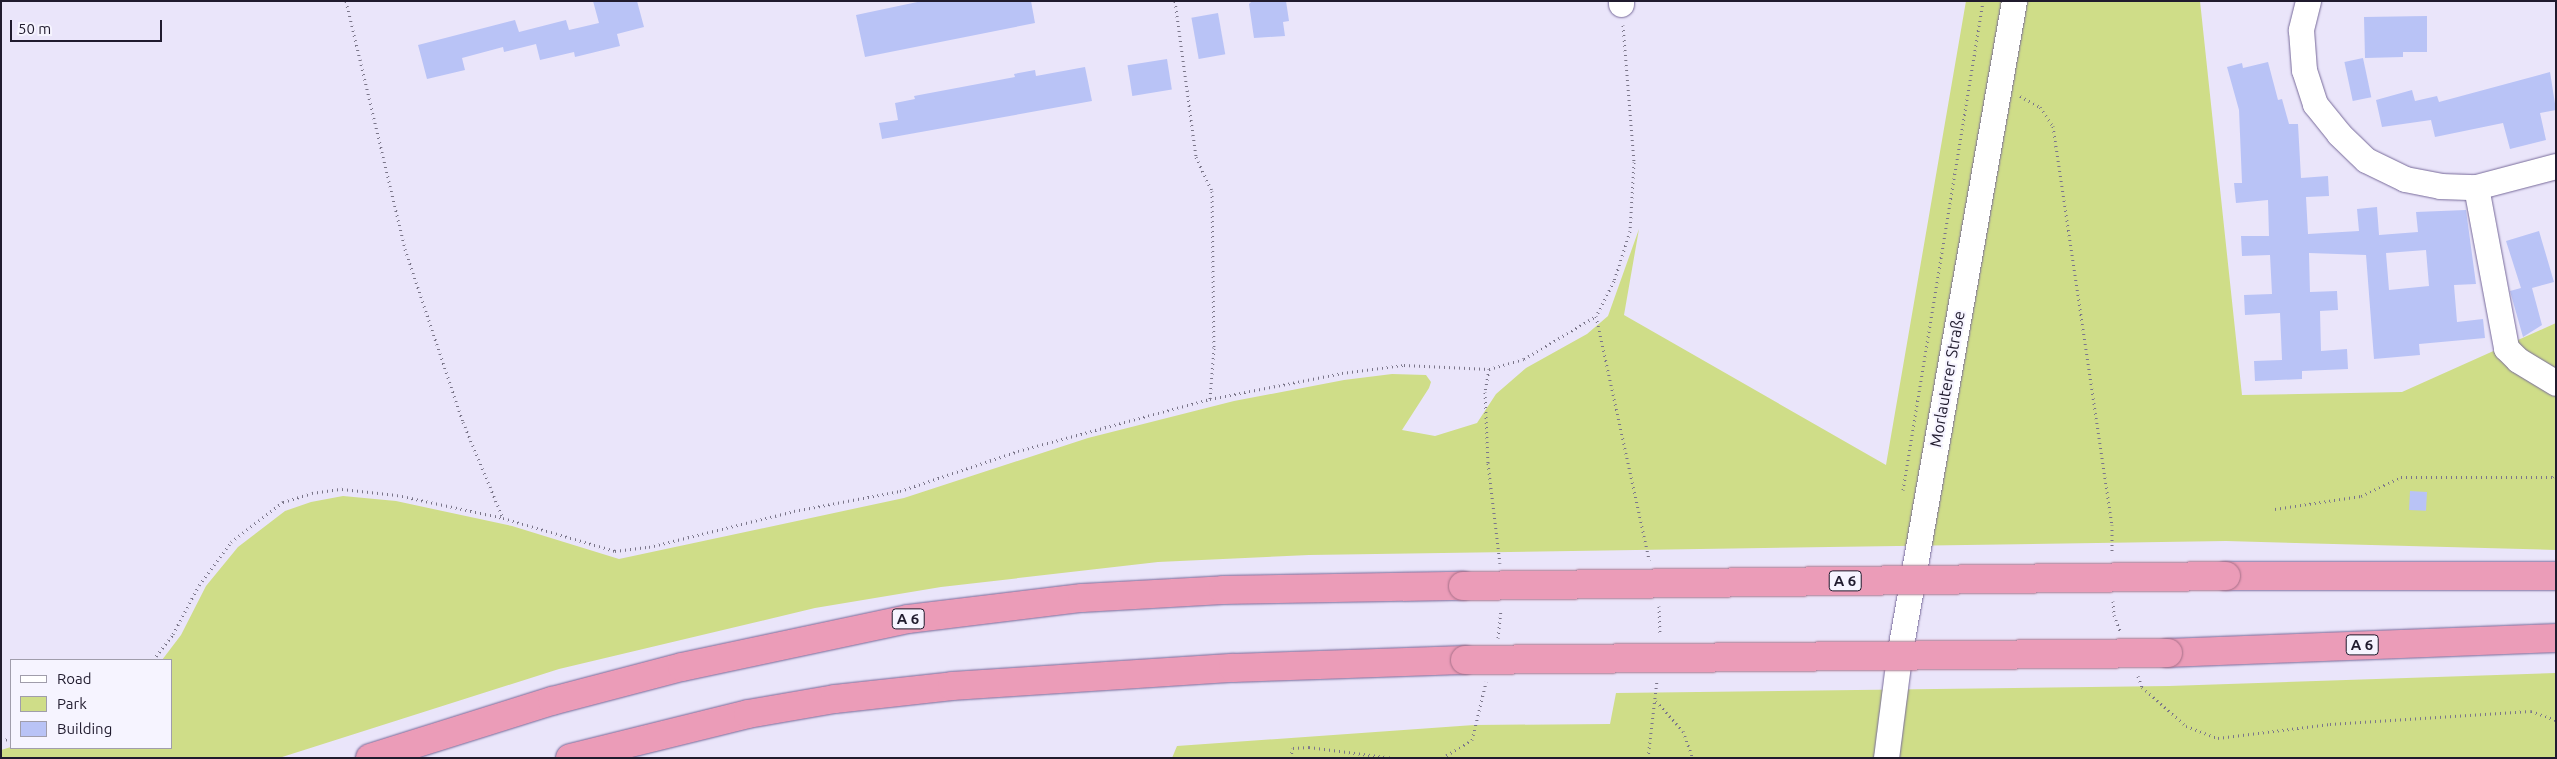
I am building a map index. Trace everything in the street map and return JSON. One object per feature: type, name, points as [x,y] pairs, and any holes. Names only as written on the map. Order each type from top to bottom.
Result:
[{"type":"highway","name":"A 6","points":[[370,758],[552,701],[672,669],[908,619],[1082,598],[1223,590],[1463,586],[2226,576],[2556,576]]},
{"type":"highway","name":"A 6","points":[[570,758],[748,714],[835,699],[952,686],[1233,668],[1464,660],[2168,653],[2556,638]]},
{"type":"street","name":"Morlauterer Straße","points":[[1886,758],[1899,656],[2014,1]]},
{"type":"street","points":[[2308,1],[2301,30],[2304,70],[2315,104],[2339,134],[2366,160],[2405,179],[2440,186],[2476,187],[2556,166]]},
{"type":"street","points":[[2476,187],[2506,348],[2518,360],[2556,383]]},
{"type":"path","points":[[346,1],[404,250],[463,422],[503,518]]},
{"type":"path","points":[[1175,1],[1196,157],[1212,191],[1214,348],[1210,399]]},
{"type":"path","points":[[1903,492],[1983,1]]},
{"type":"path","points":[[154,659],[173,634],[199,584],[231,542],[283,502],[342,489],[397,495],[503,518],[615,551],[649,547],[794,511],[900,491],[1018,452],[1210,399],[1342,373],[1404,365],[1490,369],[1524,359],[1596,316],[1614,281],[1630,231],[1634,162],[1621,3]]},
{"type":"path","points":[[1999,85],[2040,107],[2053,126],[2112,525],[2112,561]]},
{"type":"path","points":[[1596,316],[1650,565]]},
{"type":"path","points":[[2275,509],[2362,496],[2401,477],[2553,477],[2556,474]]},
{"type":"path","points":[[2113,597],[2114,615],[2121,633]]},
{"type":"path","points":[[1659,604],[1659,642]]},
{"type":"path","points":[[2135,669],[2142,687],[2186,726],[2218,738],[2330,724],[2530,711],[2555,720]]},
{"type":"path","points":[[1648,758],[1657,671]]},
{"type":"path","points":[[1655,700],[1683,731],[1693,758]]},
{"type":"path","points":[[1290,758],[1293,748],[1309,747],[1393,758]]},
{"type":"green space","points":[[1966,1],[2200,1],[2242,395],[2402,392],[2556,323],[2556,550],[2226,541],[1309,555],[1158,562],[941,587],[815,608],[559,669],[279,758],[1,758],[1,750],[10,747],[10,749],[172,749],[172,659],[163,659],[181,635],[206,586],[238,547],[285,511],[311,502],[343,496],[396,501],[512,526],[619,559],[904,498],[1088,438],[1234,401],[1344,380],[1392,374],[1426,375],[1431,382],[1429,388],[1402,430],[1435,436],[1477,423],[1496,394],[1526,368],[1587,334],[1608,316],[1639,229],[1624,315],[1886,465]]},
{"type":"green space","points":[[2556,673],[2556,758],[1172,758],[1177,746],[1474,725],[1610,724],[1616,693],[2169,686]]},
{"type":"building","points":[[593,1],[637,1],[644,27],[617,34],[620,46],[575,57],[574,52],[540,60],[536,44],[504,52],[503,47],[462,58],[465,70],[427,79],[418,45],[515,20],[519,32],[566,20],[569,30],[599,23]]},
{"type":"building","points":[[922,1],[1031,1],[1035,23],[865,57],[856,15]]},
{"type":"building","points":[[1252,1],[1286,1],[1289,21],[1283,22],[1285,36],[1254,38],[1249,4]]},
{"type":"building","points":[[1218,13],[1225,54],[1199,59],[1191,18]]},
{"type":"building","points":[[2427,16],[2427,52],[2403,52],[2403,57],[2365,58],[2364,17]]},
{"type":"building","points":[[2363,58],[2371,97],[2353,101],[2344,62]]},
{"type":"building","points":[[1167,59],[1172,90],[1132,96],[1127,65]]},
{"type":"building","points":[[2268,62],[2278,100],[2282,99],[2289,124],[2298,124],[2301,178],[2328,176],[2329,196],[2306,197],[2308,234],[2359,231],[2357,209],[2377,207],[2379,235],[2418,232],[2416,212],[2466,210],[2476,284],[2454,285],[2457,322],[2483,319],[2485,338],[2419,344],[2420,355],[2374,359],[2366,255],[2309,253],[2310,292],[2337,291],[2338,310],[2320,311],[2321,351],[2347,349],[2348,369],[2302,371],[2302,379],[2255,381],[2254,361],[2282,360],[2280,313],[2245,315],[2244,295],[2272,294],[2270,255],[2242,256],[2241,236],[2269,236],[2268,200],[2236,203],[2234,183],[2242,183],[2239,110],[2227,67],[2242,63],[2243,68]],"holes":[[[2426,250],[2429,286],[2389,290],[2386,253]]]},
{"type":"building","points":[[1085,67],[1092,101],[882,139],[879,123],[898,120],[895,103],[915,99],[914,96],[1015,77],[1014,74],[1035,70],[1036,76]]},
{"type":"building","points":[[2550,72],[2556,110],[2540,113],[2546,140],[2510,149],[2503,123],[2435,137],[2431,120],[2382,127],[2376,100],[2412,90],[2415,101],[2437,96],[2439,102]]},
{"type":"building","points":[[2539,231],[2554,282],[2532,288],[2542,325],[2523,337],[2510,291],[2521,288],[2506,241]]},
{"type":"building","points":[[2410,491],[2427,492],[2426,511],[2409,510]]}]
